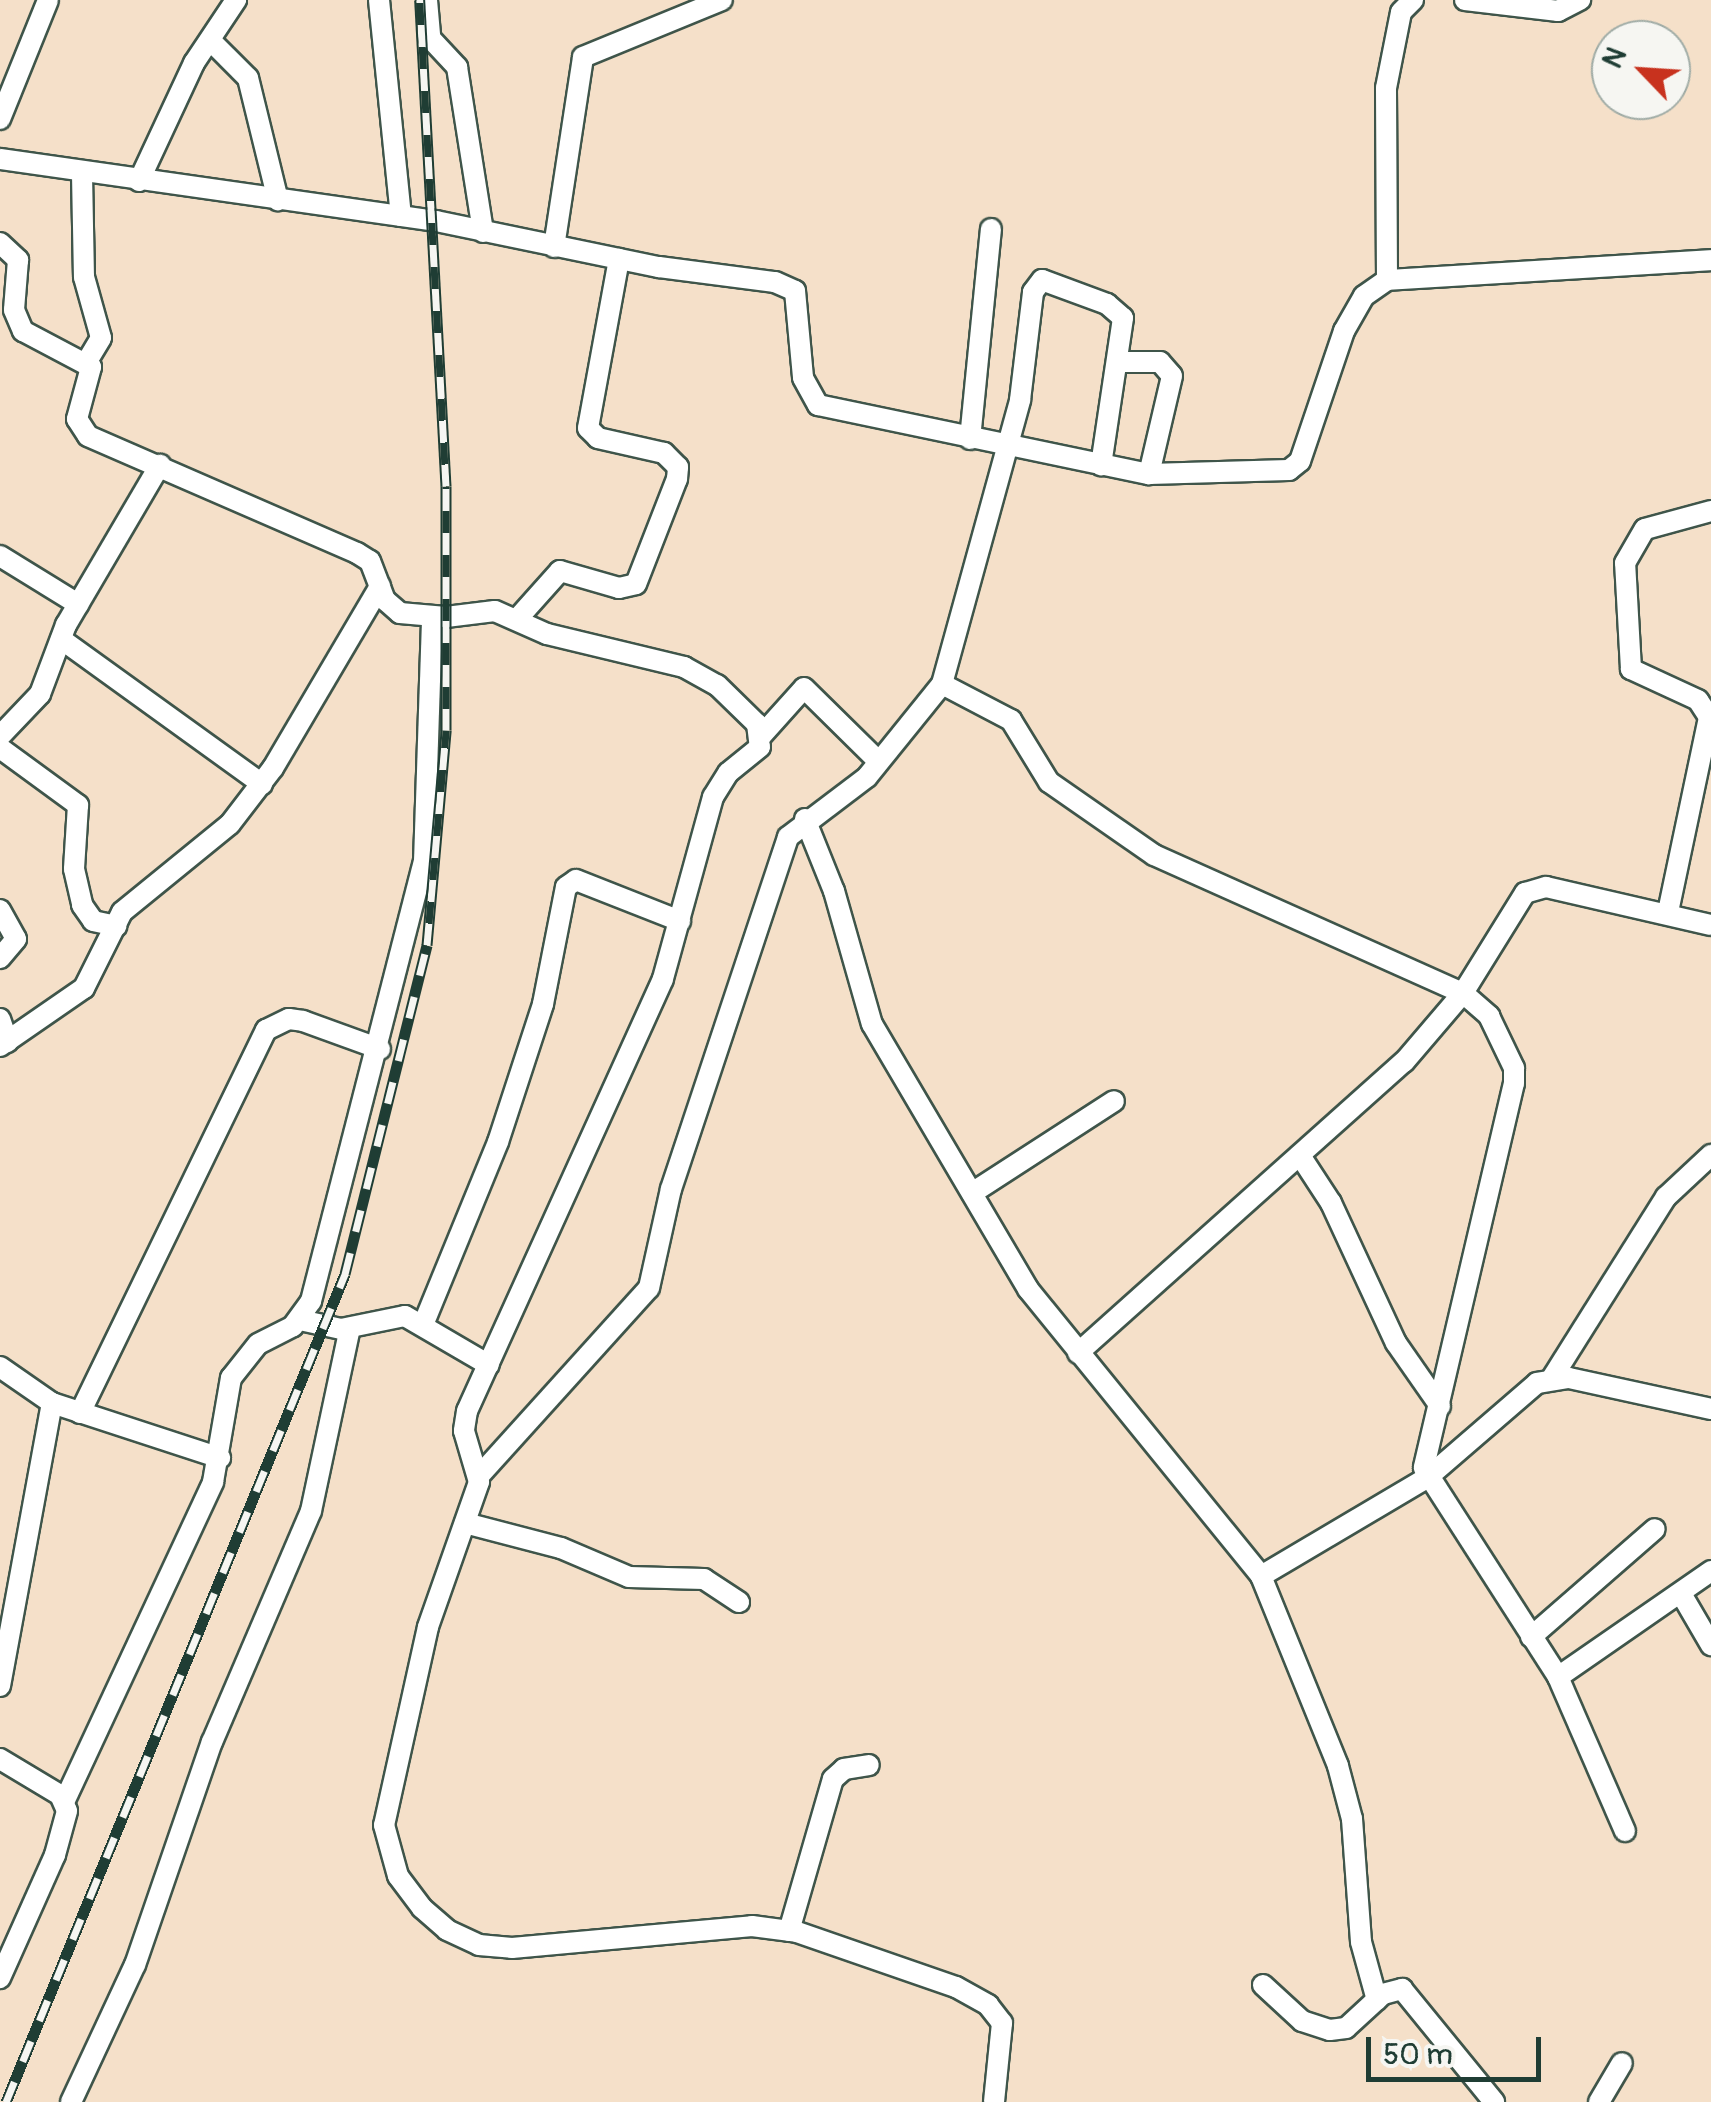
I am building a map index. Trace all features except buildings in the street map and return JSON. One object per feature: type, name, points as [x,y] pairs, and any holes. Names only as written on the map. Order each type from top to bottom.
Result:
[{"type":"street","points":[[0,118],[48,0]]},
{"type":"street","points":[[139,181],[194,62],[212,42],[236,0]]},
{"type":"street","points":[[379,0],[401,216]]},
{"type":"street","points":[[427,0],[430,38],[457,67],[483,232]]},
{"type":"street","points":[[554,247],[584,56],[722,0]]},
{"type":"street","points":[[1386,280],[1386,88],[1402,12],[1413,0]]},
{"type":"street","points":[[1466,0],[1558,11],[1580,0]]},
{"type":"street","points":[[212,42],[248,78],[278,200]]},
{"type":"street","points":[[0,159],[82,174],[401,216],[619,259],[787,286],[800,304],[803,378],[818,404],[1148,474],[1289,470],[1300,462],[1344,331],[1364,296],[1386,280],[1711,260]]},
{"type":"street","points":[[82,174],[84,277],[101,338],[87,361],[91,377],[80,428],[357,553],[370,561],[380,586],[400,613],[432,617],[496,610],[546,634],[699,674],[757,724],[761,736],[760,747],[728,773],[714,797],[680,921],[647,1014],[465,1419],[479,1476]]},
{"type":"street","points":[[970,438],[991,229]]},
{"type":"street","points":[[0,242],[18,260],[14,310],[22,331],[87,361]]},
{"type":"street","points":[[518,618],[560,571],[619,588],[636,584],[677,479],[674,459],[598,438],[588,428],[619,259]]},
{"type":"street","points":[[994,2102],[1004,2035],[988,2005],[956,1987],[789,1931],[722,1925],[512,1948],[461,1939],[422,1908],[391,1858],[384,1810],[428,1627],[479,1476],[649,1288],[670,1189],[745,980],[784,847],[805,819],[879,762],[942,684],[1008,446],[1038,283],[1052,280],[1116,310],[1124,329],[1101,465]]},
{"type":"street","points":[[1118,362],[1160,362],[1172,376],[1148,474]]},
{"type":"street","points":[[0,736],[40,694],[78,604],[160,465]]},
{"type":"street","points":[[1668,912],[1710,717],[1698,700],[1631,669],[1625,563],[1645,530],[1711,511]]},
{"type":"street","points":[[0,556],[78,604]]},
{"type":"street","points":[[0,1020],[4,1044],[84,988],[131,902],[218,838],[262,784],[380,586]]},
{"type":"street","points":[[0,1978],[56,1855],[65,1800],[193,1533],[220,1458],[222,1406],[231,1378],[258,1344],[300,1320],[319,1276],[380,1049],[424,862],[432,617]]},
{"type":"street","points":[[61,639],[262,784]]},
{"type":"street","points":[[942,684],[1011,720],[1049,782],[1154,854],[1463,993],[1489,1016],[1514,1068],[1514,1083],[1426,1455],[1427,1478],[1558,1676],[1625,1831]]},
{"type":"street","points":[[761,736],[804,688],[879,762]]},
{"type":"street","points":[[0,748],[78,806],[73,859],[82,905],[93,921],[116,926]]},
{"type":"street","points":[[805,819],[834,891],[872,1024],[1028,1288],[1261,1576],[1338,1766],[1352,1818],[1361,1942],[1377,2000]]},
{"type":"street","points":[[424,1325],[526,1056],[566,888],[576,880],[680,921]]},
{"type":"street","points":[[1078,1353],[1404,1062],[1463,993],[1515,904],[1534,888],[1668,912],[1711,925]]},
{"type":"street","points":[[0,910],[16,939],[0,958]]},
{"type":"street","points":[[80,1413],[266,1030],[303,1021],[380,1049]]},
{"type":"street","points":[[972,1193],[1114,1101]]},
{"type":"street","points":[[1552,1378],[1666,1197],[1711,1155]]},
{"type":"street","points":[[1301,1157],[1331,1203],[1396,1343],[1440,1406]]},
{"type":"street","points":[[300,1320],[350,1328],[391,1315],[424,1325],[489,1365]]},
{"type":"street","points":[[71,2102],[135,1965],[212,1742],[310,1510],[350,1328]]},
{"type":"street","points":[[0,1367],[52,1403],[220,1458]]},
{"type":"street","points":[[1261,1576],[1427,1478],[1537,1383],[1552,1378],[1711,1409]]},
{"type":"street","points":[[0,1686],[52,1403]]},
{"type":"street","points":[[464,1523],[560,1548],[630,1577],[704,1578],[739,1602]]},
{"type":"street","points":[[1531,1637],[1655,1530]]},
{"type":"street","points":[[1558,1676],[1682,1597],[1711,1571]]},
{"type":"street","points":[[1682,1597],[1703,1616],[1711,1644]]},
{"type":"street","points":[[0,1759],[65,1800]]},
{"type":"street","points":[[789,1931],[833,1779],[844,1769],[869,1765]]},
{"type":"street","points":[[1263,1984],[1302,2020],[1330,2030],[1346,2028],[1394,1989],[1409,1994],[1494,2102]]},
{"type":"street","points":[[1599,2102],[1622,2063]]},
{"type":"railway","points":[[6,2102],[345,1274],[427,945],[446,730],[446,486],[420,0]]}]
